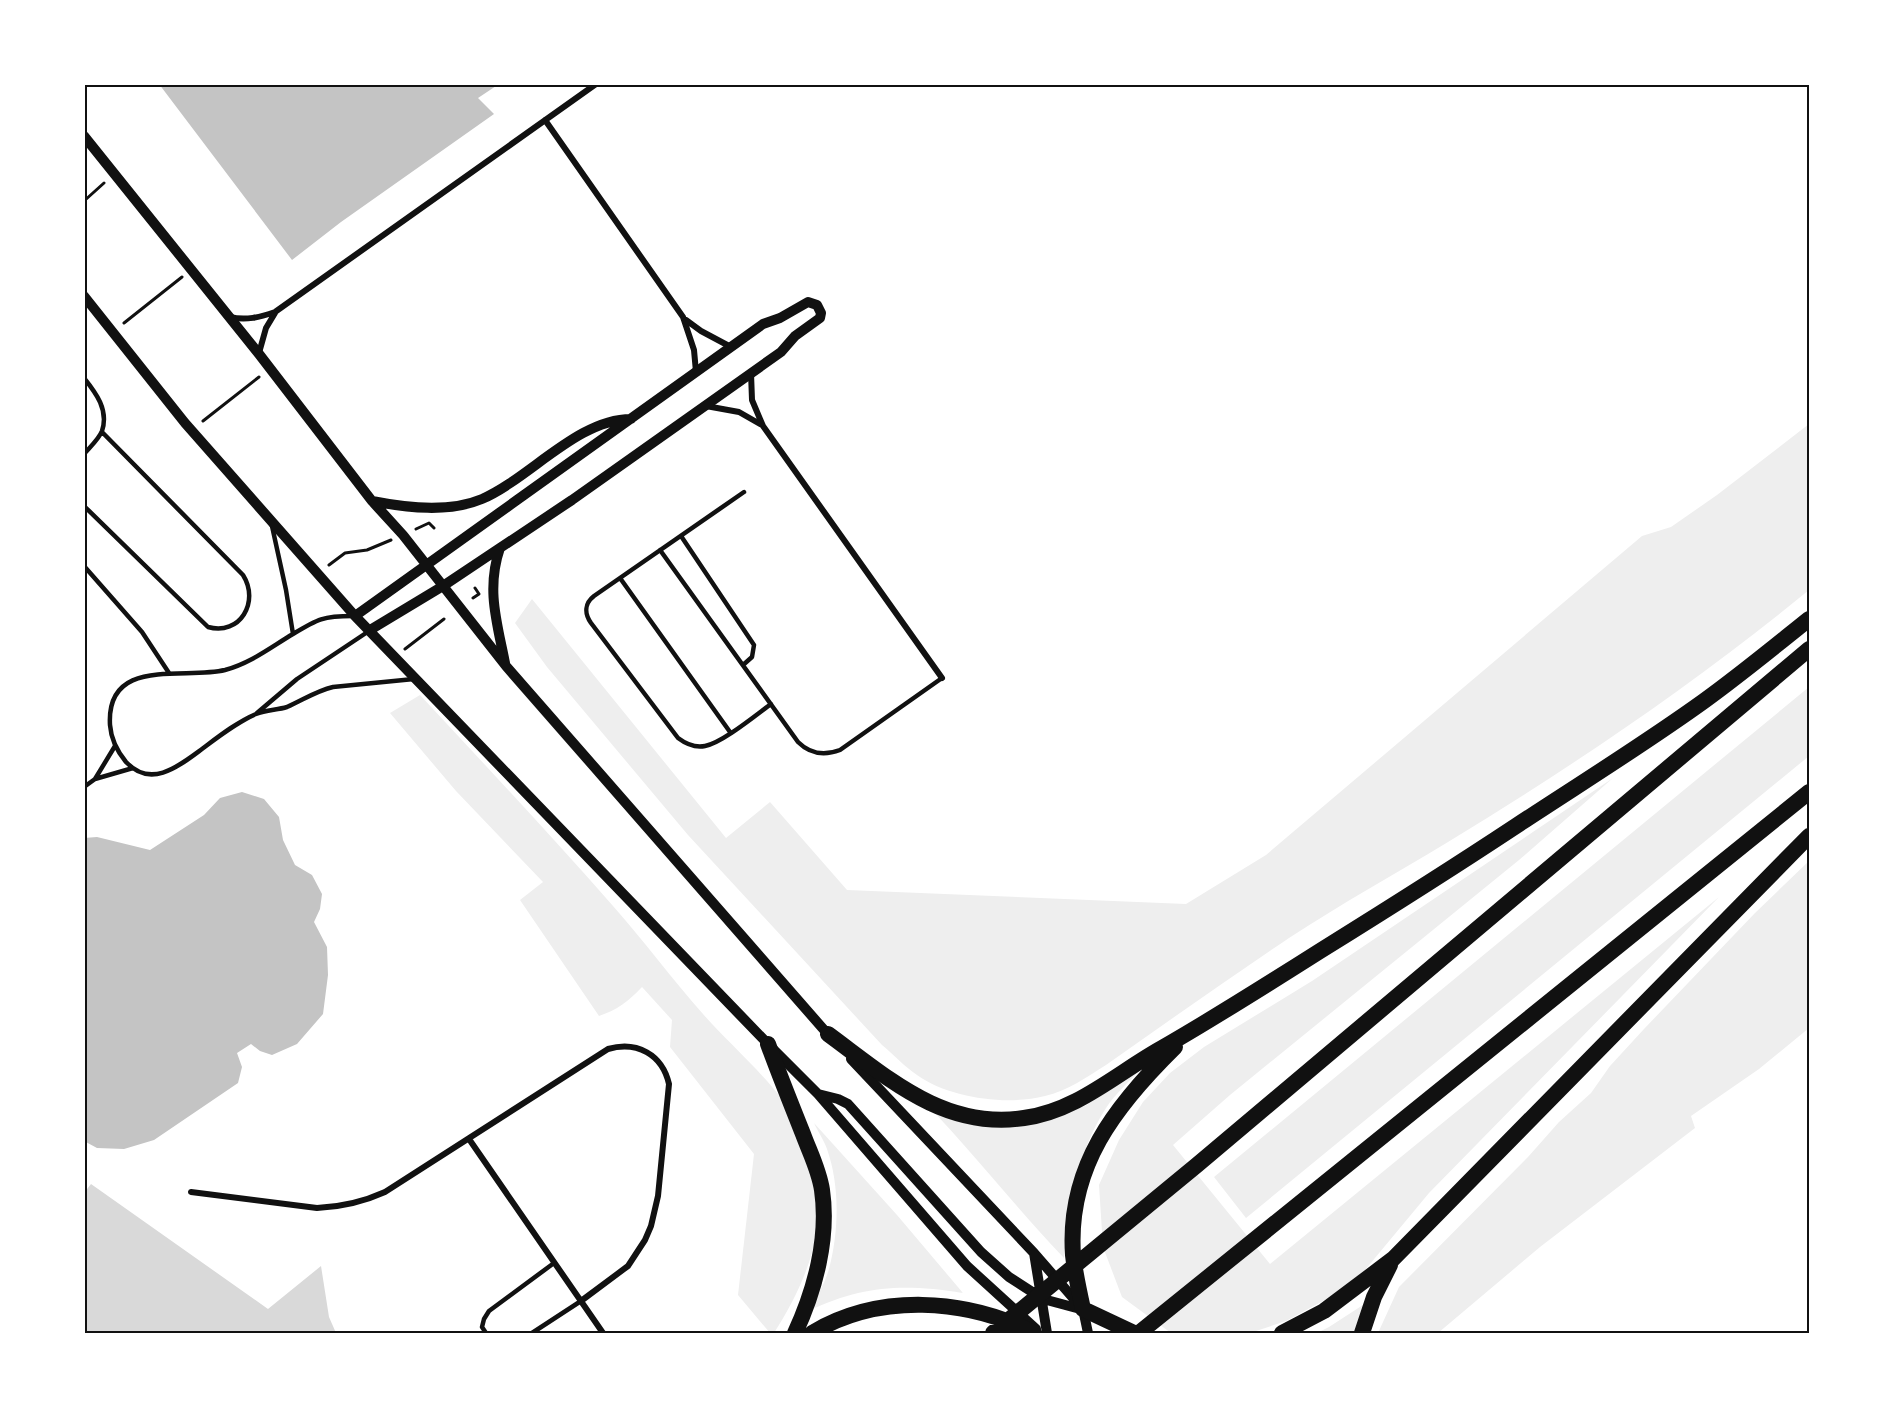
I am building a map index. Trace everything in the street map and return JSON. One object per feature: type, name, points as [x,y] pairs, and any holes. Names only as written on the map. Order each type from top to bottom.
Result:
[{"type":"highway","points":[[828,1034],[923,1100],[962,1115],[1004,1120],[1043,1114],[1080,1100],[1141,1059],[1188,1034],[1445,873],[1652,737],[1734,679],[1809,619]]},
{"type":"highway","points":[[993,1333],[1197,1165],[1809,649]]},
{"type":"highway","points":[[1139,1333],[1809,792]]},
{"type":"highway","points":[[1282,1333],[1324,1311],[1393,1259],[1809,836]]},
{"type":"highway","points":[[1134,1333],[1083,1309],[1076,1274],[1073,1239],[1078,1190],[1095,1147],[1126,1099],[1188,1034]]},
{"type":"highway","points":[[768,1044],[818,1171],[824,1208],[822,1243],[809,1297],[795,1333]]},
{"type":"highway","points":[[1362,1333],[1374,1297],[1393,1259]]},
{"type":"highway","points":[[812,1333],[839,1319],[858,1313],[896,1305],[916,1304],[939,1305],[984,1314],[1034,1333]]},
{"type":"street","points":[[229,317],[251,319],[275,312],[596,84]]},
{"type":"street","points":[[545,120],[683,317],[701,332],[732,347]]},
{"type":"street","points":[[84,136],[259,354],[372,501],[403,536],[506,666],[828,1034],[1034,1253],[1083,1309],[1112,1333]]},
{"type":"street","points":[[84,296],[191,430],[356,616],[818,1094],[967,1266],[1040,1333]]},
{"type":"street","points":[[356,616],[763,324],[808,303],[818,304],[821,313],[817,321],[795,336],[781,352],[572,500],[443,586],[370,630]]},
{"type":"street","points":[[259,354],[266,328],[275,312]]},
{"type":"street","points":[[683,317],[694,350],[696,372]]},
{"type":"street","points":[[751,372],[752,400],[763,426],[942,678]]},
{"type":"street","points":[[704,405],[739,412],[763,426]]},
{"type":"street","points":[[372,501],[411,507],[445,507],[470,503],[495,492],[589,429],[609,421],[631,419]]},
{"type":"street","points":[[500,548],[493,572],[492,597],[506,666]]},
{"type":"street","points":[[191,1192],[299,1208],[326,1208],[352,1204],[386,1192],[608,1049],[638,1047],[648,1051],[662,1065],[667,1074],[669,1094],[658,1196],[651,1226],[638,1253],[628,1266],[581,1301]]},
{"type":"street","points":[[818,1094],[848,1104],[981,1252],[1009,1277],[1043,1299],[1083,1309]]},
{"type":"street","points":[[469,1138],[603,1333]]},
{"type":"street","points":[[1034,1253],[1047,1333]]},
{"type":"street","points":[[1083,1309],[1088,1333]]},
{"type":"lane","points":[[84,378],[104,410],[102,432],[84,454]]},
{"type":"lane","points":[[84,506],[208,627],[222,630],[237,623],[250,596],[247,581],[243,575],[102,432]]},
{"type":"lane","points":[[84,441],[89,447]]},
{"type":"lane","points":[[744,492],[590,599],[586,614],[678,738],[690,745],[705,746],[771,704]]},
{"type":"lane","points":[[271,521],[289,601],[293,634]]},
{"type":"lane","points":[[681,536],[754,645],[752,657],[743,664]]},
{"type":"lane","points":[[660,550],[803,747],[818,753],[833,753],[847,746],[942,678]]},
{"type":"lane","points":[[84,566],[142,632],[169,673]]},
{"type":"lane","points":[[620,578],[730,732]]},
{"type":"lane","points":[[356,616],[330,616],[318,619],[244,664],[222,670],[169,673],[140,678],[126,684],[118,692],[110,716],[110,731],[115,746],[133,768],[146,774],[169,771],[185,763],[255,715],[297,679],[370,630]]},
{"type":"lane","points":[[255,715],[286,707],[320,690],[333,687],[417,679]]},
{"type":"lane","points":[[84,788],[95,779],[115,746]]},
{"type":"lane","points":[[95,779],[133,768]]},
{"type":"lane","points":[[486,1333],[482,1326],[489,1311],[555,1263]]},
{"type":"lane","points":[[532,1333],[581,1301]]},
{"type":"path","points":[[84,201],[115,174]]},
{"type":"path","points":[[113,332],[191,269]]},
{"type":"path","points":[[191,430],[270,369]]},
{"type":"path","points":[[318,573],[345,553],[367,550],[429,523],[434,528]]},
{"type":"path","points":[[473,598],[479,594],[475,588]]},
{"type":"path","points":[[396,657],[444,619]]},
{"type":"shaded area","points":[[1809,424],[1809,590],[1678,691],[1541,784],[1289,938],[1084,1079],[1053,1094],[1030,1099],[979,1098],[945,1089],[917,1075],[882,1045],[688,835],[547,667],[515,623],[532,599],[726,838],[770,802],[847,890],[1186,904],[1266,855],[1642,536],[1671,527],[1717,495]]},
{"type":"shaded area","points":[[1809,687],[1809,756],[1246,1218],[1214,1177]]},
{"type":"shaded area","points":[[420,695],[565,852],[703,1014],[765,1078],[780,1096],[804,1133],[813,1167],[817,1200],[816,1239],[802,1281],[774,1333],[770,1333],[738,1295],[754,1154],[670,1047],[672,1020],[642,987],[622,1004],[599,1016],[520,900],[543,882],[456,791],[390,713]]},
{"type":"shaded area","points":[[1613,778],[1519,860],[1230,1095],[1173,1145],[1270,1264],[1719,897],[1429,1193],[1365,1270],[1334,1295],[1286,1321],[1250,1333],[1171,1333],[1122,1297],[1103,1247],[1099,1185],[1119,1140],[1143,1102],[1170,1073],[1204,1047],[1312,981]]},
{"type":"shaded area","points":[[1809,861],[1809,1028],[1759,1069],[1691,1116],[1695,1128],[1540,1247],[1438,1333],[1378,1333],[1399,1287],[1528,1157],[1559,1122],[1591,1093],[1610,1066],[1644,1029],[1755,913]]},
{"type":"shaded area","points":[[1140,1070],[1110,1103],[1088,1143],[1076,1180],[1064,1258],[909,1087],[955,1111],[1055,1116],[1085,1106]]},
{"type":"shaded area","points":[[814,1123],[963,1293],[922,1288],[884,1289],[848,1296],[809,1311],[829,1269],[835,1239],[837,1209],[831,1163],[826,1146]]},
{"type":"shaded area","points":[[91,1184],[268,1309],[321,1266],[329,1317],[336,1333],[84,1333],[84,1193]]},
{"type":"shaded area","points":[[1366,1303],[1359,1333],[1317,1333],[1329,1327]]},
{"type":"building","points":[[159,84],[499,84],[478,98],[494,114],[341,222],[292,260]]},
{"type":"building","points":[[242,792],[264,799],[279,817],[283,840],[295,865],[312,875],[322,894],[320,909],[314,922],[327,947],[328,975],[323,1014],[297,1044],[272,1055],[260,1051],[251,1044],[237,1053],[242,1067],[238,1083],[154,1140],[124,1149],[97,1148],[84,1141],[84,838],[97,837],[150,850],[204,815],[220,798]]}]
